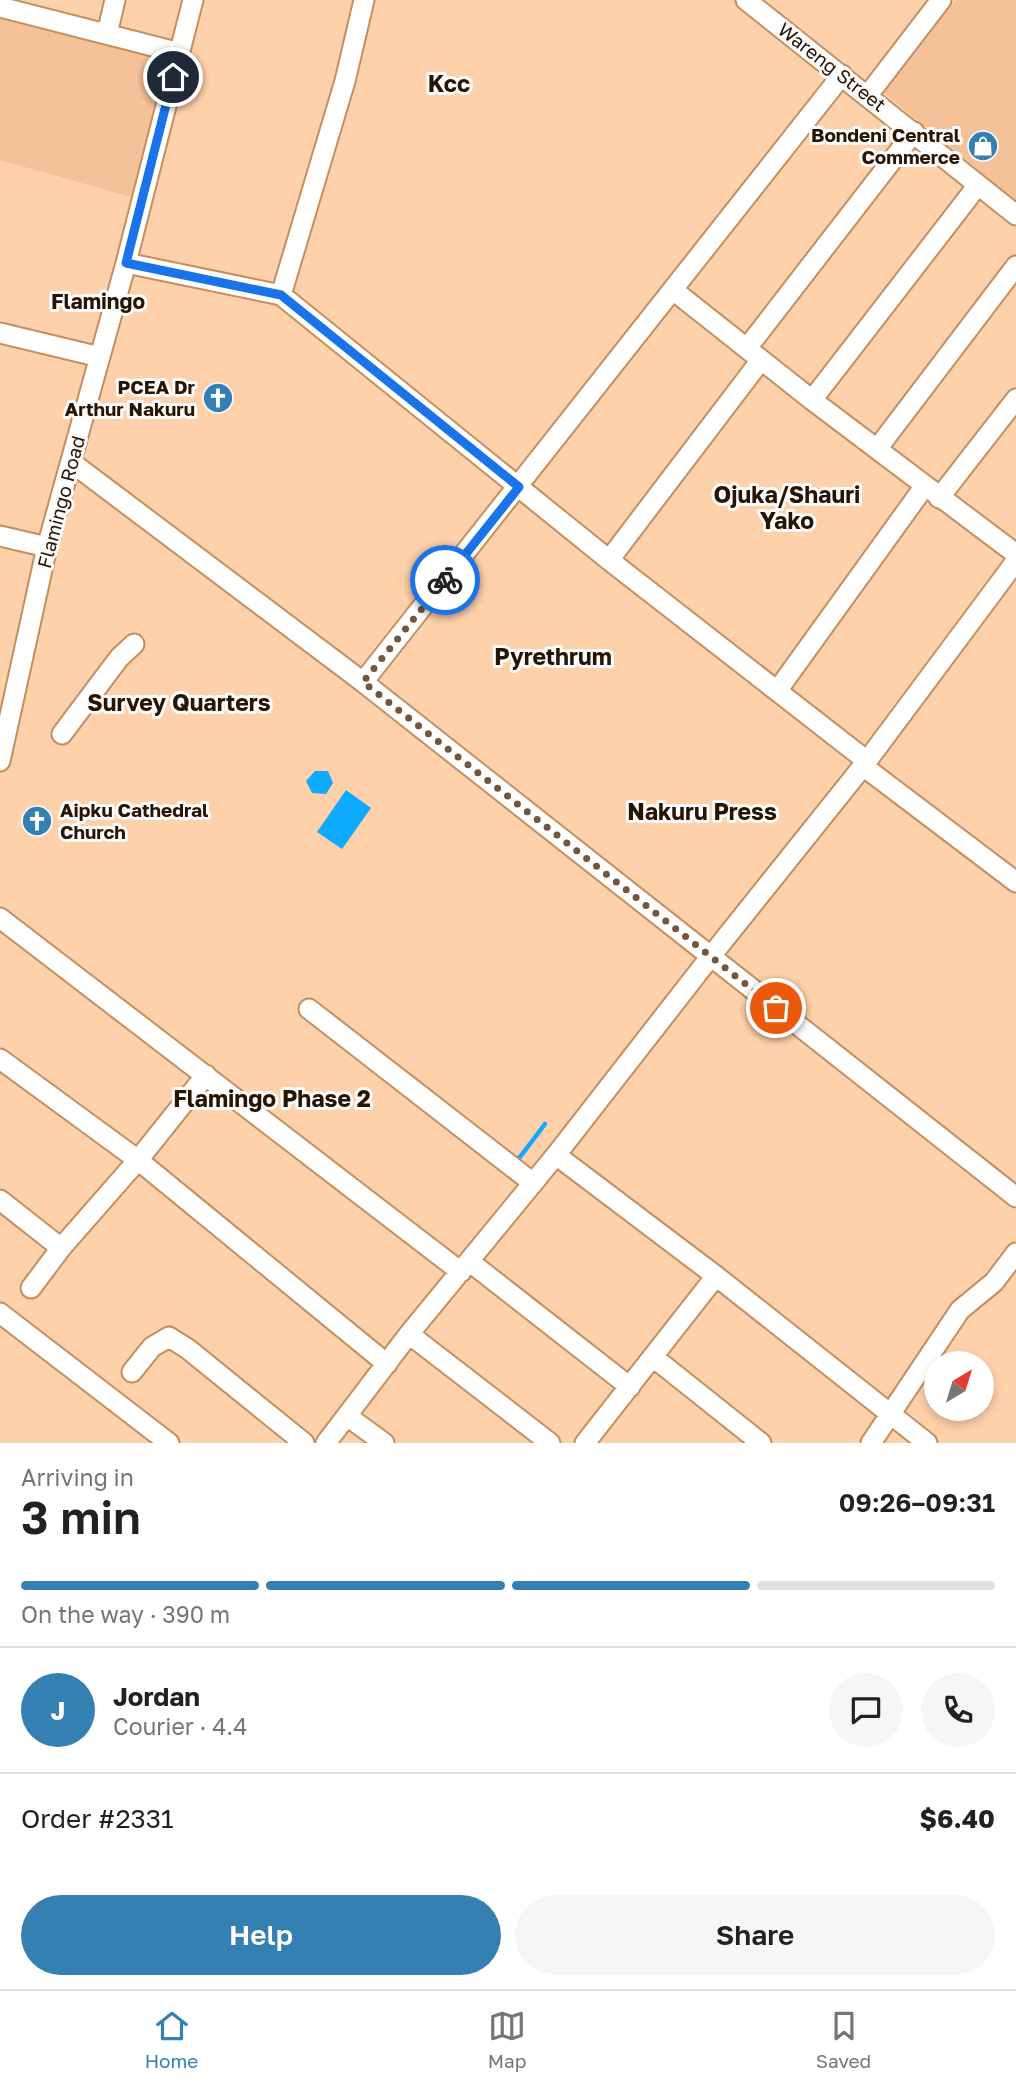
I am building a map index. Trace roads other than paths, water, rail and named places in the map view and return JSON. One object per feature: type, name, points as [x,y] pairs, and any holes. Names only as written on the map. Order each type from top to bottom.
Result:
[{"type":"street","points":[[2,0],[0,8],[180,53]]},
{"type":"street","points":[[107,34],[116,0]]},
{"type":"street","name":"Flamingo Road","points":[[1,752],[47,547],[126,263],[193,0]]},
{"type":"street","points":[[281,295],[345,81],[364,0]]},
{"type":"street","name":"Wareng Street","points":[[746,0],[1016,215]]},
{"type":"street","points":[[867,94],[941,0]]},
{"type":"street","points":[[363,682],[842,75]]},
{"type":"street","points":[[609,560],[915,132]]},
{"type":"street","points":[[812,400],[978,185]]},
{"type":"street","points":[[126,263],[281,295],[609,560],[1016,882]]},
{"type":"street","points":[[877,449],[1016,266]]},
{"type":"street","points":[[673,289],[812,400],[1016,554]]},
{"type":"street","points":[[0,333],[100,357]]},
{"type":"street","points":[[777,691],[932,492],[1016,399]]},
{"type":"street","points":[[71,462],[363,682],[1016,1197]]},
{"type":"street","points":[[0,536],[47,547]]},
{"type":"street","points":[[326,1443],[409,1334],[556,1155],[865,763],[1016,561]]},
{"type":"street","points":[[62,734],[119,659],[134,644]]},
{"type":"street","points":[[0,918],[206,1075],[630,1387]]},
{"type":"street","points":[[309,1009],[533,1183]]},
{"type":"street","points":[[0,1059],[138,1160],[387,1364]]},
{"type":"street","points":[[31,1288],[61,1248],[138,1160],[206,1075]]},
{"type":"street","points":[[556,1155],[716,1276],[928,1443]]},
{"type":"street","points":[[0,1200],[61,1248]]},
{"type":"street","points":[[871,1443],[960,1310],[994,1282],[1016,1253]]},
{"type":"street","points":[[594,1440],[630,1387],[716,1276]]},
{"type":"street","points":[[0,1313],[169,1443]]},
{"type":"street","points":[[409,1334],[550,1443]]},
{"type":"street","points":[[132,1372],[152,1347],[169,1337],[188,1349],[304,1443]]},
{"type":"street","points":[[653,1357],[761,1443]]},
{"type":"street","points":[[347,1416],[384,1443]]},
{"type":"water","points":[[315,771],[328,771],[333,783],[326,794],[312,793],[306,781]]},
{"type":"water","points":[[346,790],[371,808],[342,849],[317,832]]},
{"type":"waterway","points":[[512,1161],[520,1157],[545,1124]]},
{"type":"place","name":"Bondeni Central Commerce","points":[[983,146]]},
{"type":"place","name":"PCEA Dr Arthur Nakuru","points":[[218,398]]},
{"type":"place","name":"Aipku Cathedral Church","points":[[37,821]]},
{"type":"district","name":"Kcc","points":[[449,84]]},
{"type":"district","name":"Flamingo","points":[[98,302]]},
{"type":"district","name":"Ojuka/Shauri Yako","points":[[787,508]]},
{"type":"district","name":"Pyrethrum","points":[[553,657]]},
{"type":"district","name":"Survey Quarters","points":[[179,703]]},
{"type":"district","name":"Nakuru Press","points":[[702,812]]},
{"type":"district","name":"Flamingo Phase 2","points":[[272,1099]]}]
